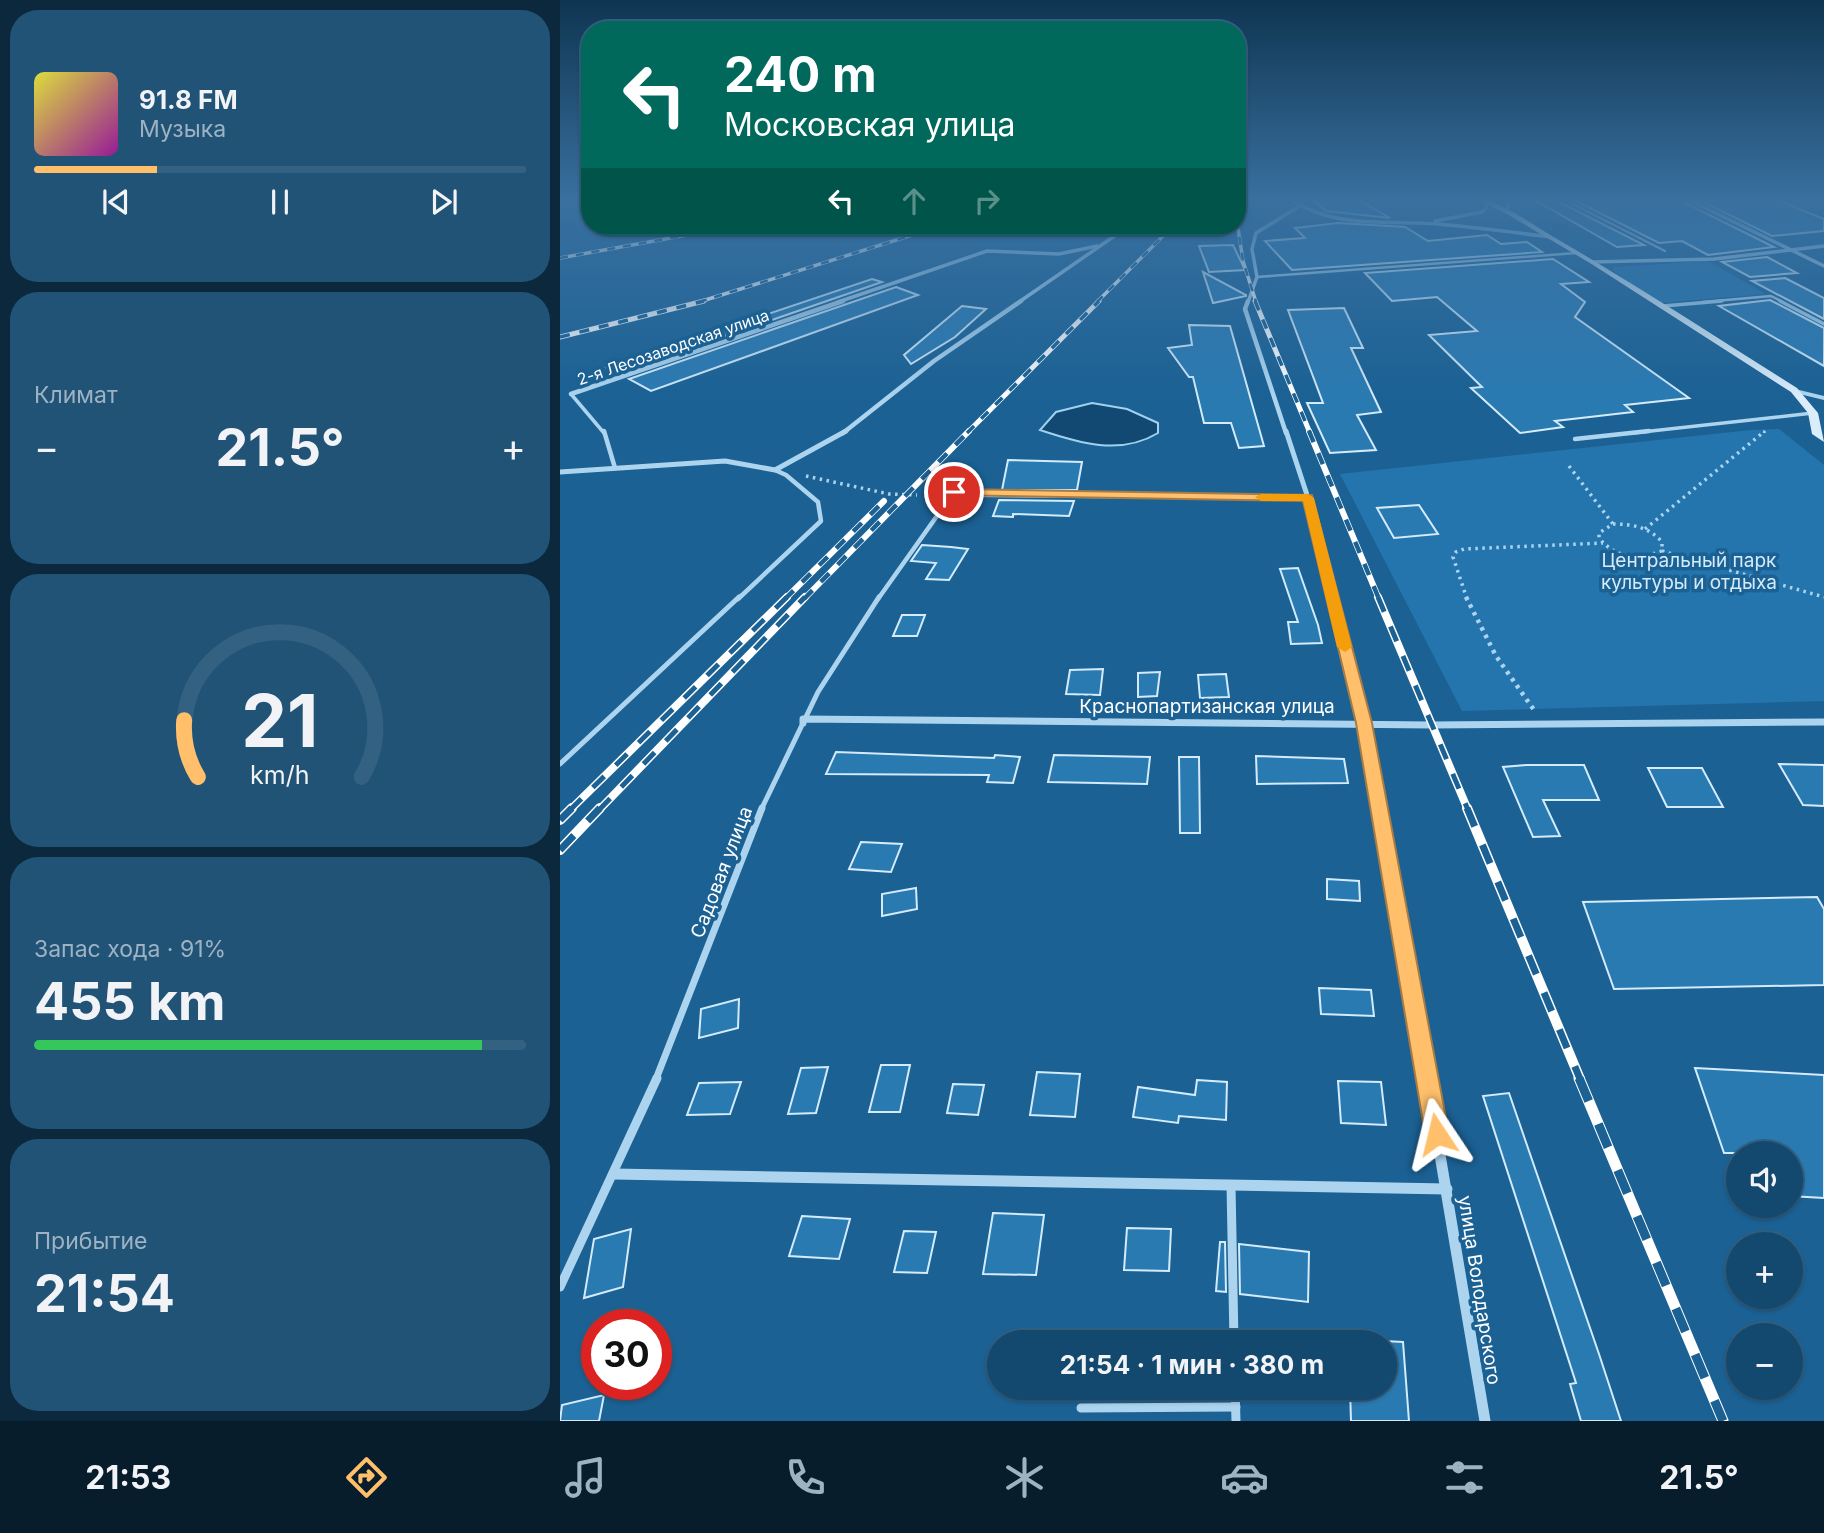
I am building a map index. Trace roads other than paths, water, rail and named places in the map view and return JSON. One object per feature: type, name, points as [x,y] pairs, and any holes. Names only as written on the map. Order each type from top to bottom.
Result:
[{"type":"main road","points":[[1597,265],[1794,390],[1813,413],[1817,434],[1824,439]]},
{"type":"street","name":"2-я Лесозаводская улица","points":[[571,394],[945,265]]},
{"type":"street","points":[[560,472],[725,461],[775,470],[838,437],[934,361],[1073,265]]},
{"type":"street","name":"улица Володарского","points":[[1255,265],[1257,277],[1245,309],[1308,498],[1364,723],[1447,1189],[1485,1421]]},
{"type":"street","points":[[1794,390],[1824,398]]},
{"type":"street","points":[[1813,413],[1824,411]]},
{"type":"street","points":[[929,494],[954,492],[1308,498]]},
{"type":"street","name":"Краснопартизанская улица","points":[[803,721],[1544,724],[1824,722]]},
{"type":"street","points":[[614,1174],[1447,1189]]},
{"type":"lane","points":[[1257,277],[1412,265]]},
{"type":"lane","points":[[1663,306],[1771,296],[1824,324]]},
{"type":"lane","points":[[571,394],[603,429],[615,468]]},
{"type":"lane","points":[[1575,439],[1813,413]]},
{"type":"lane","points":[[560,764],[821,520],[818,502],[786,475],[775,470]]},
{"type":"lane","name":"Садовая улица","points":[[560,1287],[614,1174],[676,1030],[775,775],[844,648],[954,492]]},
{"type":"lane","points":[[1231,1185],[1234,1330]]},
{"type":"lane","points":[[1236,1400],[1236,1421]]},
{"type":"lane","points":[[1081,1408],[1236,1407]]},
{"type":"railway","points":[[699,302],[816,265]]},
{"type":"railway","points":[[1097,302],[1134,265]]},
{"type":"railway","points":[[1244,265],[1256,302]]},
{"type":"railway","points":[[560,337],[704,301]]},
{"type":"railway","points":[[969,431],[1099,301]]},
{"type":"railway","points":[[1255,301],[1310,433]]},
{"type":"railway","points":[[804,599],[969,431]]},
{"type":"railway","points":[[1309,431],[1379,599]]},
{"type":"railway","points":[[785,599],[884,501]]},
{"type":"railway","points":[[570,810],[787,597]]},
{"type":"railway","points":[[599,810],[805,597]]},
{"type":"railway","points":[[1378,597],[1468,810]]},
{"type":"railway","points":[[560,850],[600,808]]},
{"type":"railway","points":[[1467,808],[1580,1079]]},
{"type":"railway","points":[[560,820],[570,810]]},
{"type":"railway","points":[[1579,1078],[1723,1421]]},
{"type":"park label","name":"Центральный парк культуры и отдыха","points":[[1689,571]]}]
